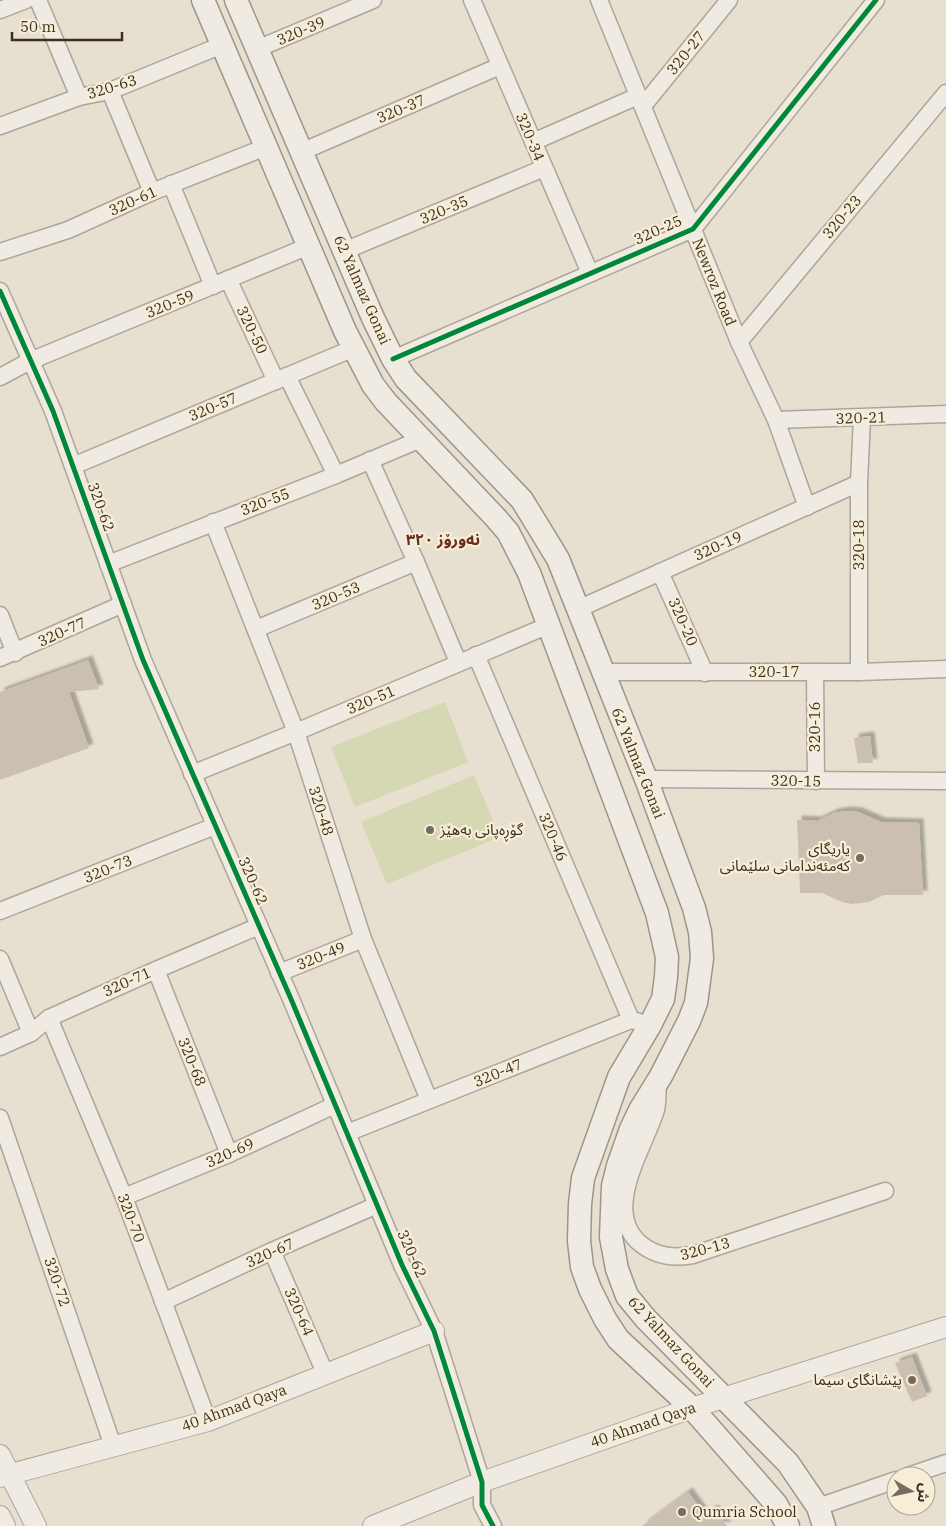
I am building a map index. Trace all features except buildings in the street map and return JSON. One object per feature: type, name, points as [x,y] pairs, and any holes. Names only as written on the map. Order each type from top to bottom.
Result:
[{"type":"main road","name":"62 Yalmaz Gonai","points":[[203,0],[354,348],[373,385],[508,532],[529,573],[657,913],[667,957],[663,999],[640,1023],[583,1178],[579,1241],[582,1267],[590,1289],[605,1319],[618,1339],[692,1408],[776,1504],[788,1526]]},
{"type":"main road","name":"62 Yalmaz Gonai","points":[[236,0],[373,318],[393,359],[406,379],[522,500],[558,559],[646,779],[694,908],[700,932],[702,958],[696,1003],[689,1021],[661,1076],[643,1104],[631,1128],[618,1166],[613,1186],[611,1237],[617,1269],[627,1296],[646,1320],[788,1463],[821,1517]]},
{"type":"main road","points":[[456,475],[477,453]]},
{"type":"street","points":[[0,10],[26,0]]},
{"type":"street","points":[[38,0],[79,97]]},
{"type":"street","name":"320-39","points":[[257,50],[373,0]]},
{"type":"street","name":"320-34","points":[[472,0],[590,273]]},
{"type":"street","name":"Newroz Road","points":[[599,0],[739,342],[776,420],[807,507]]},
{"type":"street","name":"320-27","points":[[640,101],[729,0]]},
{"type":"street","name":"320-25","points":[[393,359],[693,229],[876,0]]},
{"type":"street","name":"320-63","points":[[0,126],[79,97],[110,91],[222,45]]},
{"type":"street","name":"320-37","points":[[301,152],[500,66]]},
{"type":"street","points":[[110,91],[152,192]]},
{"type":"street","name":"320-23","points":[[739,342],[946,93]]},
{"type":"street","points":[[533,142],[640,101]]},
{"type":"street","name":"320-61","points":[[0,252],[68,230],[171,184],[266,147]]},
{"type":"street","name":"320-35","points":[[344,251],[544,168]]},
{"type":"street","name":"320-50","points":[[171,184],[221,283],[282,378],[336,475]]},
{"type":"street","name":"320-59","points":[[0,376],[30,361],[309,246]]},
{"type":"street","name":"320-62","points":[[0,291],[53,411],[143,660],[279,972],[402,1265],[434,1331],[482,1482],[482,1505],[493,1526]]},
{"type":"street","name":"320-57","points":[[73,466],[354,348]]},
{"type":"street","name":"320-21","points":[[776,420],[946,414]]},
{"type":"street","name":"320-18","points":[[859,672],[859,483],[862,418]]},
{"type":"street","name":"320-55","points":[[108,564],[336,475],[421,439]]},
{"type":"street","points":[[370,460],[458,662]]},
{"type":"street","name":"320-19","points":[[578,609],[859,483]]},
{"type":"street","name":"320-48","points":[[213,522],[296,732],[363,939],[429,1100]]},
{"type":"street","name":"320-53","points":[[256,629],[416,562]]},
{"type":"street","name":"320-20","points":[[660,572],[705,673]]},
{"type":"street","name":"320-77","points":[[8,656],[123,604]]},
{"type":"street","points":[[0,615],[8,656]]},
{"type":"street","name":"320-51","points":[[192,774],[296,732],[549,624]]},
{"type":"street","name":"320-46","points":[[476,655],[640,1023]]},
{"type":"street","name":"320-17","points":[[602,672],[859,672],[946,669]]},
{"type":"street","name":"320-16","points":[[815,672],[816,781]]},
{"type":"street","name":"320-15","points":[[646,779],[946,781]]},
{"type":"street","name":"320-73","points":[[0,911],[215,826]]},
{"type":"street","name":"320-71","points":[[0,1047],[31,1033],[49,1018],[259,926]]},
{"type":"street","name":"320-49","points":[[279,972],[363,939]]},
{"type":"street","points":[[0,959],[31,1033]]},
{"type":"street","name":"320-68","points":[[156,970],[229,1154]]},
{"type":"street","name":"320-70","points":[[49,1018],[124,1197],[208,1421]]},
{"type":"street","name":"320-47","points":[[347,1133],[429,1100],[640,1023]]},
{"type":"street","name":"320-13","points":[[661,1076],[655,1111],[638,1151],[623,1210],[627,1228],[638,1242],[648,1249],[670,1257],[693,1255],[885,1191]]},
{"type":"street","name":"320-69","points":[[124,1197],[229,1154],[335,1104]]},
{"type":"street","name":"320-72","points":[[0,1118],[113,1446]]},
{"type":"street","name":"320-67","points":[[163,1302],[272,1251],[377,1206]]},
{"type":"street","name":"320-64","points":[[272,1251],[325,1373]]},
{"type":"street","name":"40 Ahmad Qaya","points":[[373,1526],[482,1482],[724,1397],[944,1330]]},
{"type":"street","name":"40 Ahmad Qaya","points":[[5,1476],[208,1421],[434,1331]]},
{"type":"street","points":[[0,1455],[5,1476],[36,1526]]},
{"type":"street","points":[[821,1517],[886,1485]]},
{"type":"street","points":[[0,1516],[5,1526]]},
{"type":"green space","points":[[445,702],[468,762],[355,807],[331,747]]},
{"type":"green space","name":"گۆڕەپانی بەهێز","points":[[474,775],[500,837],[387,884],[361,822]]},
{"type":"cycle path","points":[[393,359],[693,229],[876,0]]},
{"type":"cycle path","points":[[0,291],[53,411],[143,660],[291,999],[402,1265],[434,1331],[482,1482],[482,1505],[493,1526]]},
{"type":"place","name":"گۆڕەپانی بەهێز","points":[[430,830]]},
{"type":"place","name":"یاریگای کەمئەندامانی سلێمانی","points":[[860,858]]},
{"type":"place","name":"پێشانگای سیما","points":[[912,1380]]},
{"type":"place","name":"Qumria School","points":[[682,1512]]},
{"type":"district","name":"نەورۆز ٣٢٠","points":[[443,539]]}]
